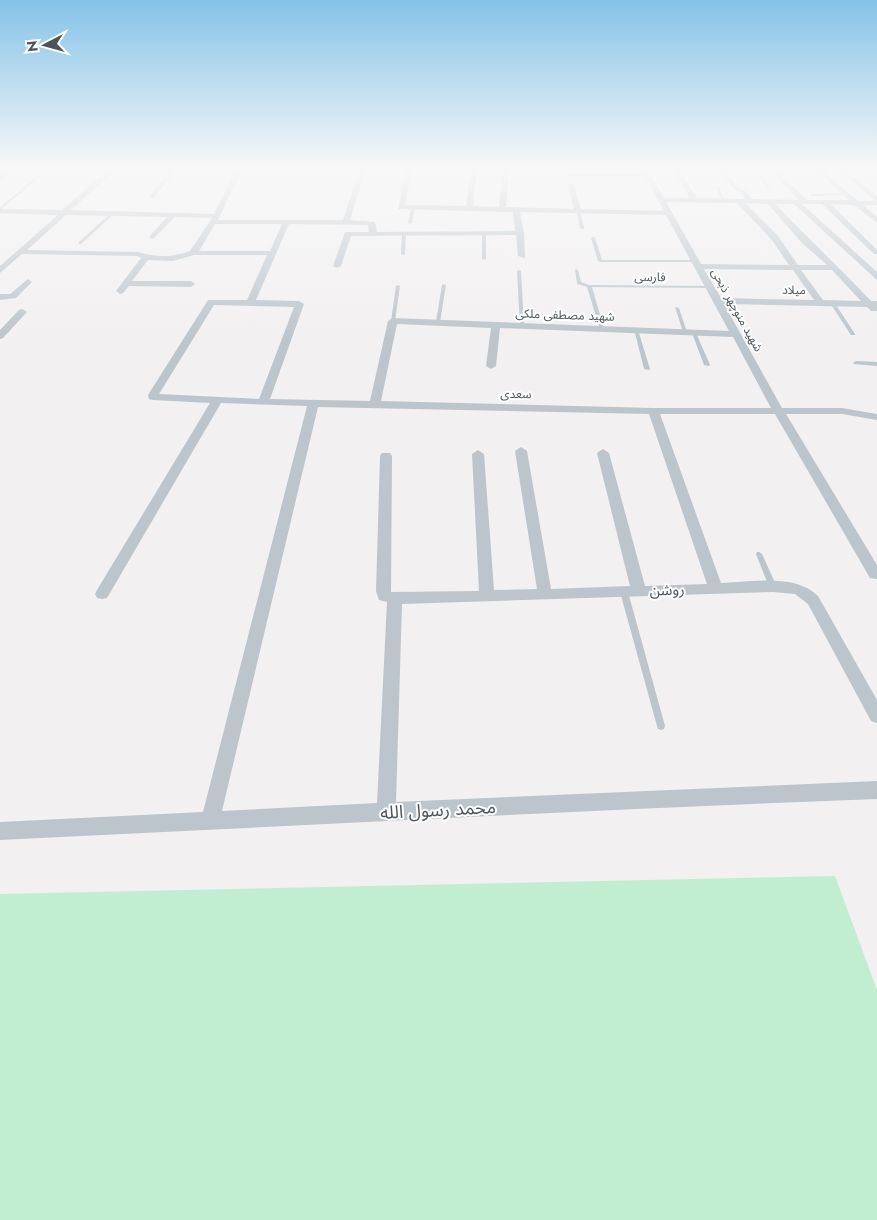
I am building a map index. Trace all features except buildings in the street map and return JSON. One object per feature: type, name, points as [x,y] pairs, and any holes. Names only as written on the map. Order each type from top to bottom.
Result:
[{"type":"street","points":[[0,270],[50,225]]},
{"type":"street","points":[[153,237],[164,225]]},
{"type":"street","points":[[193,253],[211,225]]},
{"type":"street","points":[[263,402],[299,304],[251,302],[285,225]]},
{"type":"street","points":[[372,225],[373,234]]},
{"type":"street","points":[[519,225],[522,256]]},
{"type":"street","name":"شهید منوچهر ذبحی","points":[[676,225],[779,412],[875,574]]},
{"type":"street","points":[[762,225],[775,238],[820,303]]},
{"type":"street","points":[[791,225],[805,241],[817,250],[873,304],[877,311]]},
{"type":"street","points":[[821,225],[877,278]]},
{"type":"street","points":[[848,225],[876,252]]},
{"type":"street","points":[[338,266],[348,234],[404,234],[438,229],[484,233],[520,233]]},
{"type":"street","points":[[849,251],[876,252]]},
{"type":"street","points":[[20,252],[138,254],[145,258],[182,258],[193,253],[273,253]]},
{"type":"street","points":[[120,291],[145,258]]},
{"type":"street","points":[[697,264],[835,268]]},
{"type":"street","points":[[0,297],[12,296],[28,282]]},
{"type":"street","points":[[126,283],[191,284]]},
{"type":"street","name":"سعدی","points":[[251,302],[215,301],[209,303],[153,397],[263,402],[653,411],[842,411],[877,417]]},
{"type":"street","name":"میلاد","points":[[718,301],[873,304]]},
{"type":"street","points":[[0,336],[22,312]]},
{"type":"street","points":[[375,405],[393,321]]},
{"type":"street","name":"شهید مصطفی ملکی","points":[[393,321],[736,334]]},
{"type":"street","points":[[491,366],[496,325]]},
{"type":"street","points":[[102,594],[217,400]]},
{"type":"street","points":[[210,822],[313,403]]},
{"type":"street","points":[[653,411],[716,589]]},
{"type":"street","points":[[522,451],[545,594]]},
{"type":"street","points":[[603,453],[632,591]]},
{"type":"street","points":[[478,454],[487,596]]},
{"type":"street","points":[[386,456],[383,592],[390,598],[386,813]]},
{"type":"street","name":"روشن","points":[[390,598],[773,587],[797,588],[807,593],[877,716]]},
{"type":"street","name":"محمد رسول الله","points":[[0,831],[621,800],[877,790]]},
{"type":"lane","points":[[80,243],[100,225]]},
{"type":"lane","points":[[484,233],[484,259]]},
{"type":"lane","points":[[403,254],[404,234]]},
{"type":"lane","points":[[593,238],[600,261],[697,264]]},
{"type":"lane","points":[[576,270],[579,283],[589,286],[602,329]]},
{"type":"lane","points":[[519,271],[522,326]]},
{"type":"lane","points":[[438,322],[444,284]]},
{"type":"lane","points":[[393,321],[398,286]]},
{"type":"lane","name":"فارسی","points":[[589,286],[710,287]]},
{"type":"lane","points":[[832,304],[853,334]]},
{"type":"lane","points":[[677,308],[707,365]]},
{"type":"lane","points":[[636,330],[646,369]]},
{"type":"lane","points":[[856,363],[877,364]]},
{"type":"lane","points":[[759,554],[773,587]]},
{"type":"lane","points":[[632,591],[661,726]]},
{"type":"green space","points":[[835,876],[877,990],[877,1220],[0,1220],[0,894]]}]
